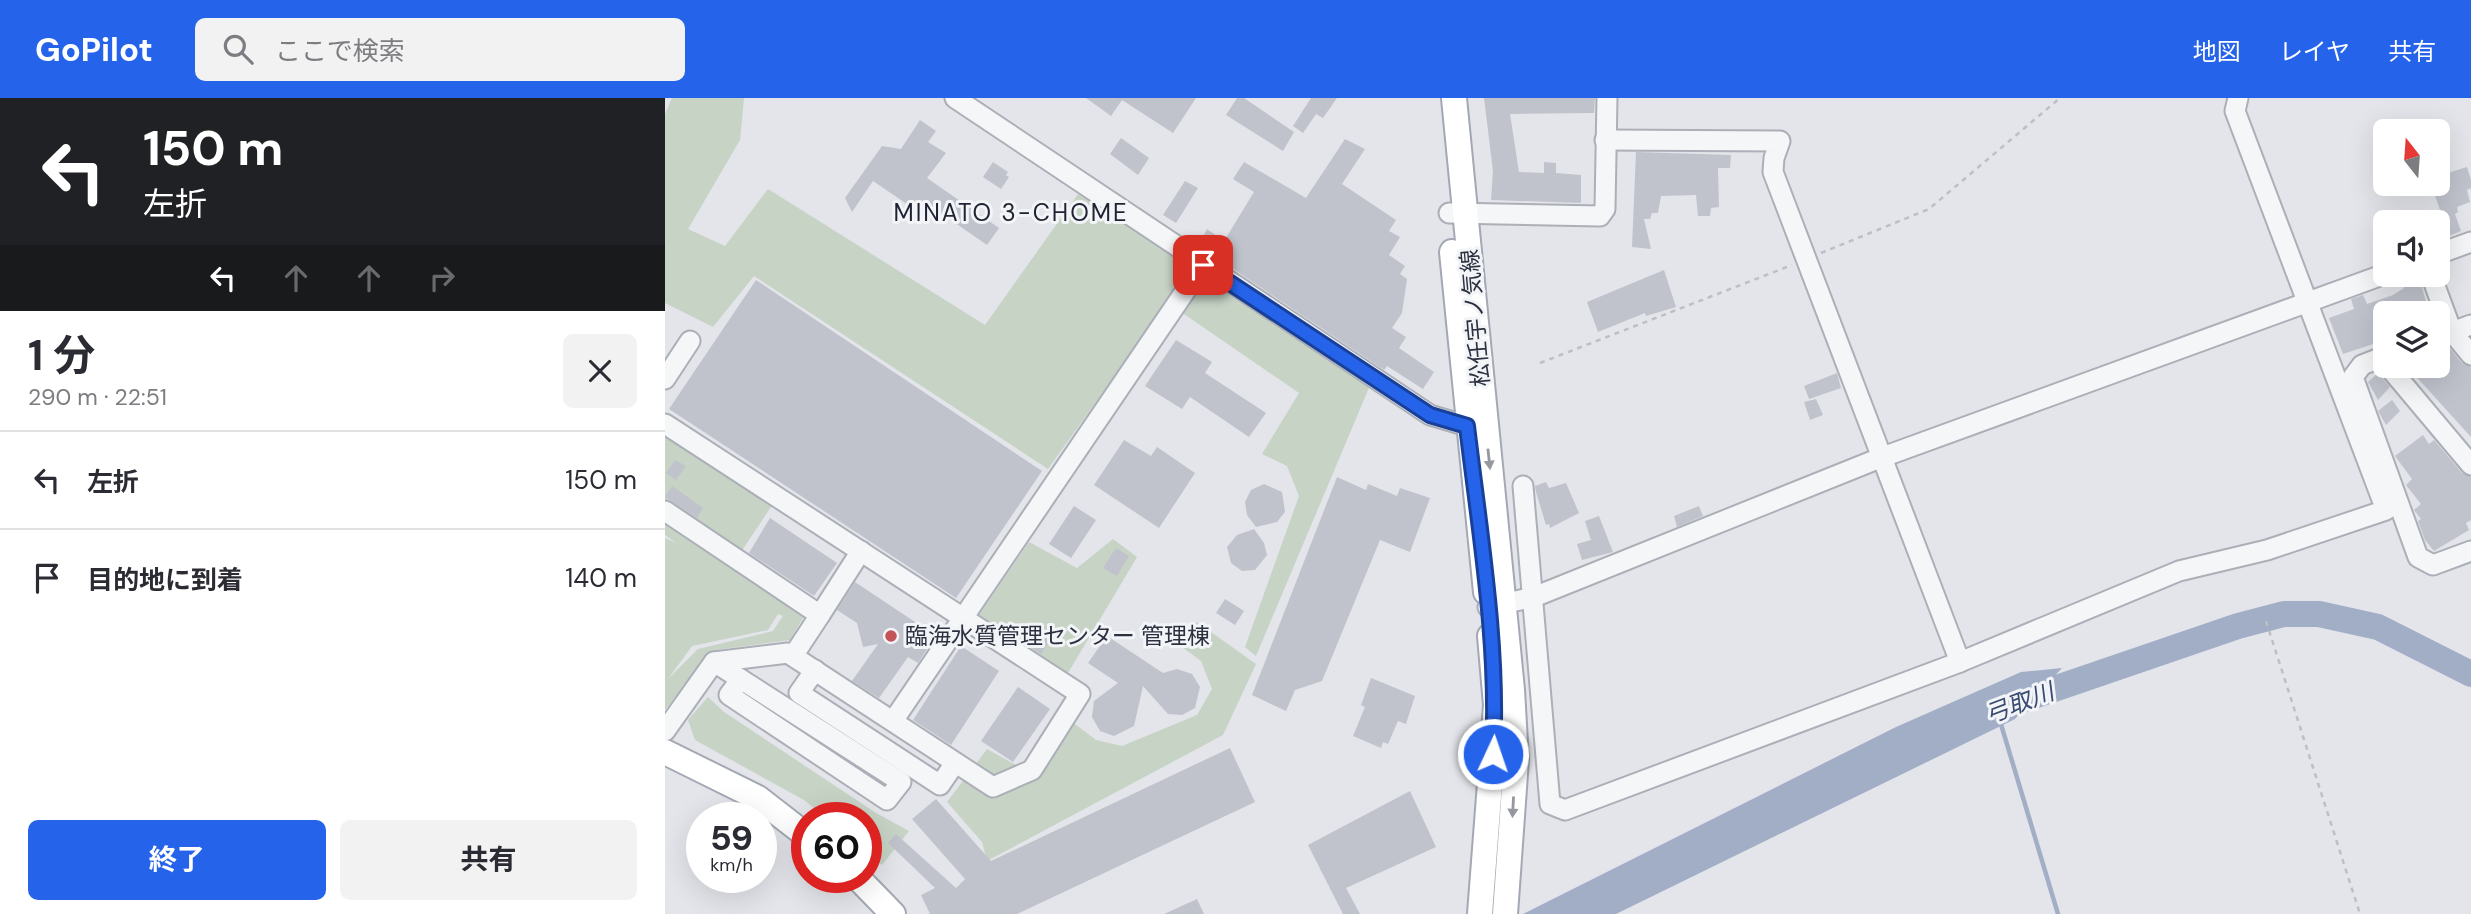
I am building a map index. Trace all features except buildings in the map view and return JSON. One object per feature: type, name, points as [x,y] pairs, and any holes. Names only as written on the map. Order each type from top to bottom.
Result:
[{"type":"main road","name":"松任宇ノ気線","points":[[1439,98],[1457,213]]},
{"type":"main road","name":"松任宇ノ気線","points":[[1454,98],[1457,213],[1476,426],[1515,760],[1505,914]]},
{"type":"main road","name":"松任宇ノ気線","points":[[1480,914],[1496,705],[1496,605]]},
{"type":"main road","points":[[665,752],[758,798],[791,824]]},
{"type":"main road","points":[[873,893],[893,914]]},
{"type":"street","points":[[955,98],[1430,415],[1476,426]]},
{"type":"street","points":[[1457,213],[1600,216],[1605,209],[1607,98]]},
{"type":"street","points":[[1523,486],[1550,804],[1565,810],[1960,662],[2179,571],[2267,550],[2386,510],[2310,302],[2235,111],[2238,98]]},
{"type":"street","points":[[1605,140],[1780,141],[1774,158],[1773,172],[1960,662]]},
{"type":"street","points":[[2450,250],[2471,242]]},
{"type":"street","points":[[893,721],[1203,265]]},
{"type":"street","points":[[1496,605],[1534,597],[1880,458],[2373,278]]},
{"type":"street","points":[[2450,332],[2471,325]]},
{"type":"street","points":[[2450,338],[2471,355]]},
{"type":"street","points":[[665,379],[690,341]]},
{"type":"street","points":[[2373,363],[2362,365],[2353,377],[2418,557],[2433,565],[2471,551]]},
{"type":"street","points":[[2400,378],[2471,465]]},
{"type":"street","points":[[665,424],[1080,694],[1032,770],[993,787],[788,653],[714,662],[665,731]]},
{"type":"street","points":[[665,511],[820,614]]},
{"type":"street","points":[[793,656],[861,551]]},
{"type":"street","points":[[714,662],[741,679],[901,782],[887,800],[729,695],[741,679]]},
{"type":"street","points":[[815,670],[799,693],[940,785],[955,762]]},
{"type":"path","points":[[1540,363],[1929,209],[2060,98]]},
{"type":"path","points":[[2266,621],[2360,914]]},
{"type":"green space","points":[[672,98],[744,98],[740,140],[688,229],[725,246],[768,189],[985,325],[1078,194],[1193,266],[1048,469],[754,276],[713,327],[665,303],[665,114]]},
{"type":"green space","points":[[1206,278],[1371,383],[1256,656],[1245,647],[1299,496],[1287,466],[1262,454],[1299,393],[1181,312]]},
{"type":"green space","points":[[665,433],[773,504],[739,555],[665,506]]},
{"type":"green space","points":[[665,520],[806,613],[790,640],[715,650],[665,710],[665,538],[676,543],[665,535]],"holes":[[[778,614],[783,616],[773,631],[698,649],[668,679],[692,646],[768,630]]]},
{"type":"green space","points":[[1113,539],[1137,557],[1068,673],[979,615],[1029,542],[1077,568]]},
{"type":"green space","points":[[1197,622],[1256,664],[1223,735],[987,861],[982,842],[947,802],[987,749],[1034,775],[1071,721],[1096,740],[1122,746],[1197,715],[1212,689],[1201,661],[1178,644]]},
{"type":"green space","points":[[708,697],[724,712],[859,802],[806,802],[695,740],[688,720]]},
{"type":"green space","points":[[882,816],[909,831],[882,865]]},
{"type":"water","points":[[2062,668],[2015,719],[1616,914],[1523,914],[1896,727],[2021,672]]},
{"type":"waterway","name":"弓取川","points":[[2004,706],[2238,626],[2284,614],[2319,614],[2378,627],[2471,674]]},
{"type":"waterway","points":[[2000,721],[2058,914]]},
{"type":"place","name":"臨海水質管理センター 管理棟","points":[[891,636]]},
{"type":"district","name":"MINATO 3-CHOME","points":[[1011,212]]},
{"type":"route","points":[[1203,265],[1430,415],[1467,426],[1488,607],[1496,705],[1493,754]]}]
